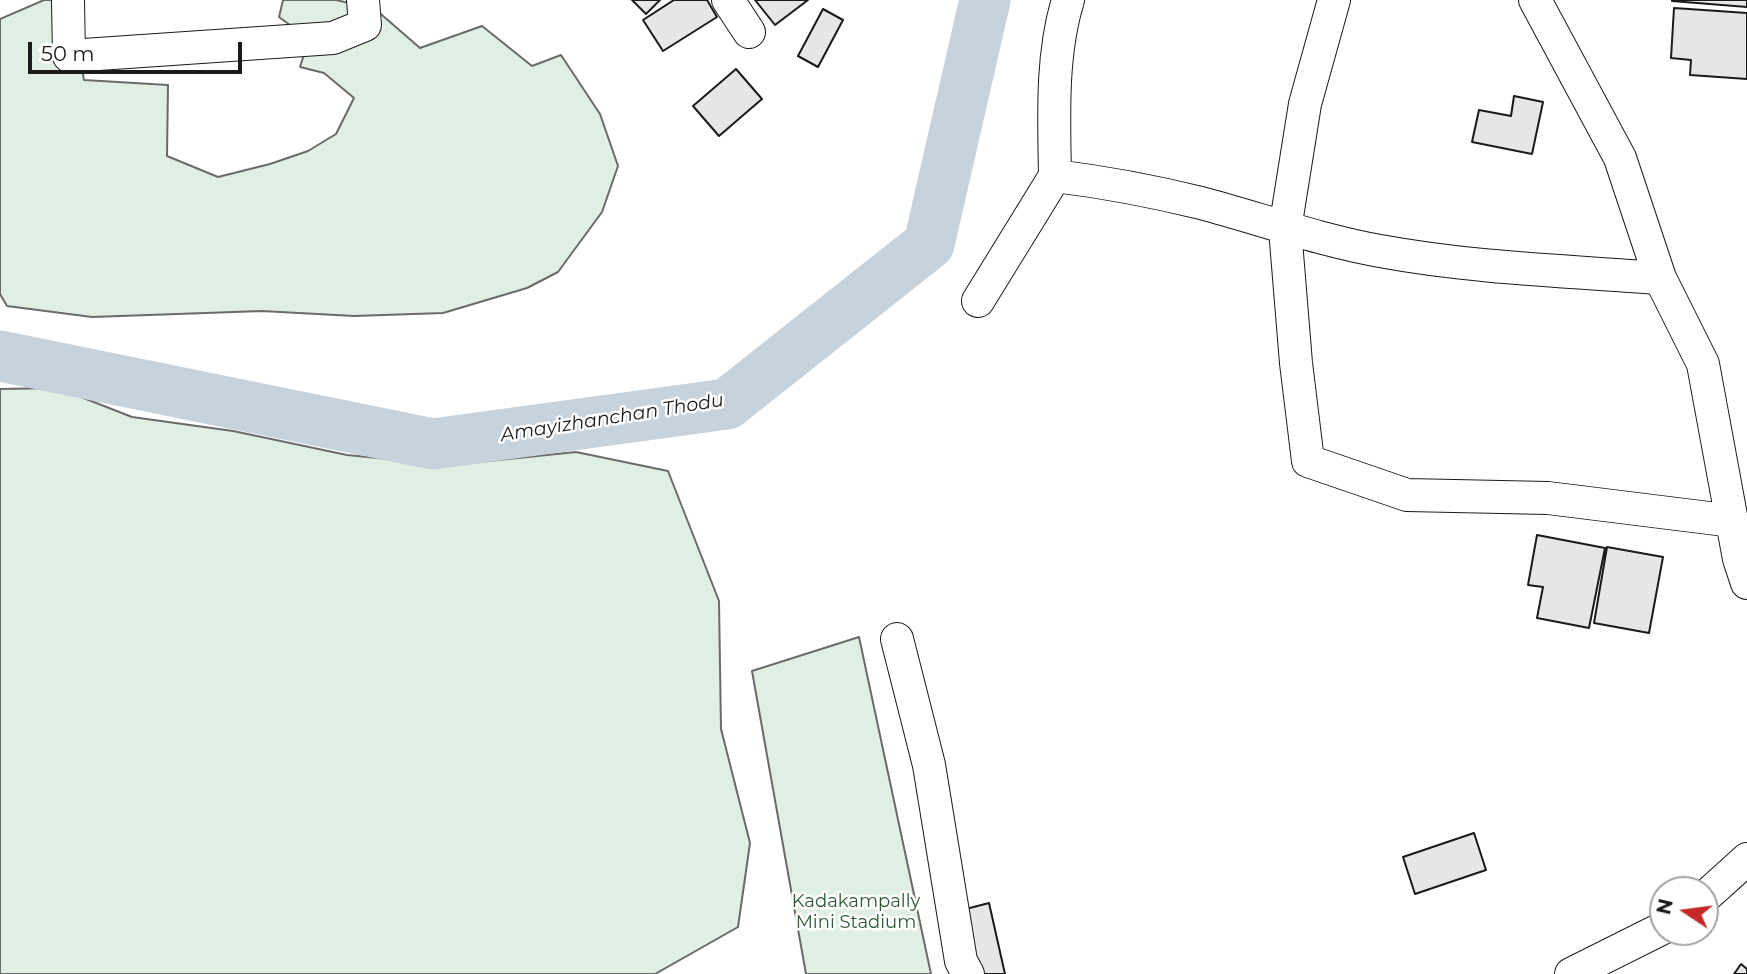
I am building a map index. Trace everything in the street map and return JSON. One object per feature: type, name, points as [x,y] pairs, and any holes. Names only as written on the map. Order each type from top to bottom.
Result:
[{"type":"street","points":[[68,0],[69,56],[332,38],[365,25],[363,0]]},
{"type":"street","points":[[729,0],[749,32]]},
{"type":"street","points":[[978,301],[1055,176],[1054,128],[1059,28],[1068,0]]},
{"type":"street","points":[[1334,0],[1305,104],[1285,229],[1296,363],[1308,461],[1407,495],[1548,498],[1733,521]]},
{"type":"street","points":[[1535,0],[1620,158],[1660,278],[1703,364],[1739,559],[1747,583]]},
{"type":"street","points":[[1055,176],[1118,184],[1190,201],[1285,229],[1381,251],[1495,266],[1660,278]]},
{"type":"street","points":[[897,639],[929,765],[961,961],[968,974]]},
{"type":"street","points":[[1719,884],[1747,859]]},
{"type":"street","points":[[1571,974],[1649,935]]},
{"type":"green space","points":[[44,0],[68,0],[84,80],[168,85],[167,156],[218,177],[308,151],[336,134],[354,98],[324,73],[300,67],[309,39],[279,17],[283,0],[336,0],[375,9],[420,48],[482,26],[532,66],[561,55],[600,114],[618,166],[602,212],[558,272],[527,288],[443,313],[354,316],[262,311],[92,317],[7,306],[0,294],[0,19]]},
{"type":"green space","points":[[58,388],[132,417],[233,431],[347,455],[450,465],[576,452],[668,471],[719,601],[721,729],[750,843],[738,927],[655,974],[0,974],[0,389]]},
{"type":"green space","name":"Kadakampally Mini Stadium","points":[[859,637],[931,974],[806,974],[752,671]]},
{"type":"building","points":[[632,0],[660,0],[646,14]]},
{"type":"building","points":[[674,0],[707,0],[717,17],[663,51],[643,20]]},
{"type":"building","points":[[755,0],[808,0],[775,25]]},
{"type":"building","points":[[1672,0],[1747,0],[1747,7],[1672,1]]},
{"type":"building","points":[[1674,8],[1747,13],[1747,79],[1690,75],[1691,60],[1671,58]]},
{"type":"building","points":[[823,9],[843,20],[818,67],[798,56]]},
{"type":"building","points":[[736,69],[762,99],[719,136],[693,106]]},
{"type":"building","points":[[1514,96],[1543,102],[1532,154],[1472,142],[1479,110],[1511,116]]},
{"type":"building","points":[[1537,535],[1605,548],[1589,628],[1537,618],[1543,587],[1528,585]]},
{"type":"building","points":[[1607,547],[1663,557],[1649,633],[1594,623]]},
{"type":"building","points":[[1474,833],[1486,870],[1415,894],[1403,857]]},
{"type":"building","points":[[989,903],[1005,974],[976,974],[962,910]]},
{"type":"building","points":[[1741,964],[1747,969],[1747,974],[1734,974]]},
{"type":"waterway","name":"Amayizhanchan Thodu","points":[[0,356],[433,444],[727,404],[929,244],[985,0]]}]
